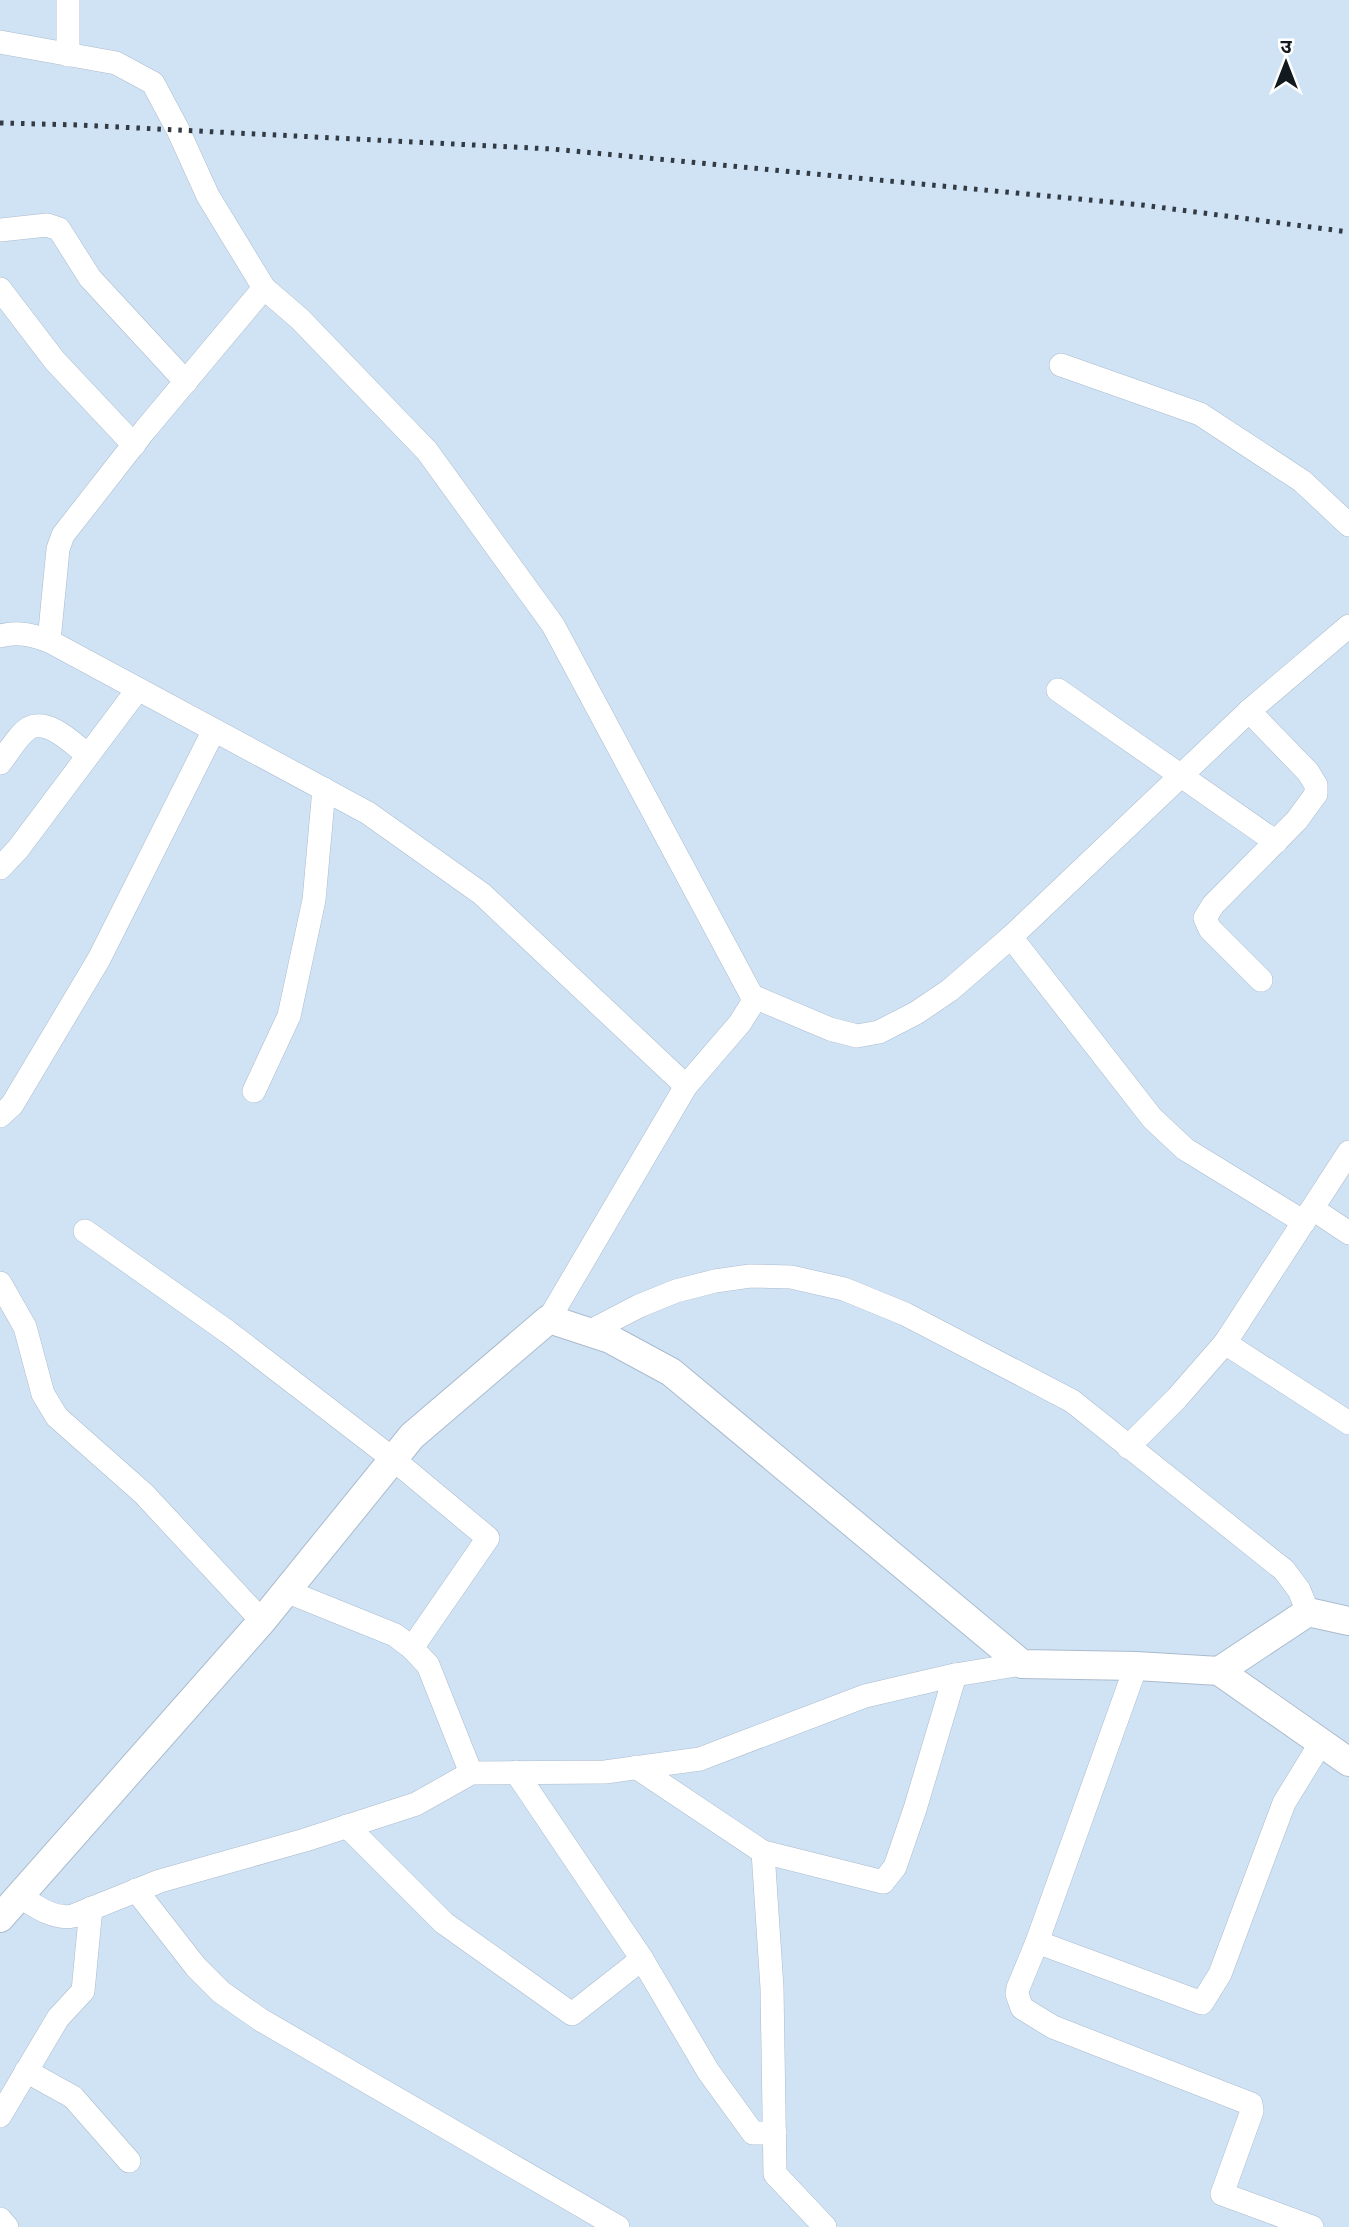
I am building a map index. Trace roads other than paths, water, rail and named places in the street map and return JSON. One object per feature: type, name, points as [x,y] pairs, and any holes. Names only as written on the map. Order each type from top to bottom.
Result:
[{"type":"street","points":[[68,0],[68,55]]},
{"type":"street","points":[[0,42],[116,64],[153,83],[208,196],[264,288],[300,319],[426,451],[553,625],[752,996],[752,1004],[740,1023],[686,1086],[550,1319],[412,1436],[262,1620],[6,1906]]},
{"type":"street","points":[[0,230],[47,225],[59,229],[90,278],[186,382]]},
{"type":"street","points":[[49,640],[58,549],[64,535],[134,444],[264,288]]},
{"type":"street","points":[[0,289],[55,361],[134,444]]},
{"type":"street","points":[[1061,365],[1200,414],[1302,481],[1349,525]]},
{"type":"street","points":[[752,996],[830,1030],[858,1037],[869,1035],[916,1013],[950,990],[1011,937],[1249,711],[1349,626]]},
{"type":"street","points":[[0,636],[12,633],[49,640],[368,813],[482,894],[686,1086]]},
{"type":"street","points":[[0,868],[18,849],[138,689]]},
{"type":"street","points":[[1058,690],[1276,842]]},
{"type":"street","points":[[1249,711],[1308,772],[1316,785],[1316,794],[1309,805],[1213,905],[1205,918],[1210,929],[1261,980]]},
{"type":"street","points":[[0,763],[27,729],[40,725],[49,727],[88,755]]},
{"type":"street","points":[[0,1116],[12,1105],[99,960],[215,730]]},
{"type":"street","points":[[254,1091],[289,1016],[314,900],[324,789]]},
{"type":"street","points":[[1011,937],[1152,1118],[1185,1149],[1308,1216],[1349,1233]]},
{"type":"street","points":[[1128,1447],[1177,1398],[1224,1343],[1349,1152]]},
{"type":"street","points":[[85,1231],[228,1332],[393,1459],[488,1538],[412,1648]]},
{"type":"street","points":[[589,1332],[664,1296],[715,1281],[750,1276],[791,1278],[844,1289],[905,1314],[1072,1401],[1284,1570],[1299,1590],[1308,1612]]},
{"type":"street","points":[[0,1283],[25,1326],[43,1394],[58,1417],[144,1494],[262,1620]]},
{"type":"street","points":[[550,1319],[610,1339],[671,1372],[1022,1664]]},
{"type":"street","points":[[1224,1343],[1349,1423]]},
{"type":"street","points":[[286,1591],[395,1635],[412,1648],[428,1665],[471,1773]]},
{"type":"street","points":[[1219,1671],[1308,1612],[1349,1621]]},
{"type":"street","points":[[6,1906],[41,1909],[66,1917],[136,1890],[416,1804],[471,1773],[605,1772],[700,1759],[865,1696],[955,1675],[1022,1664],[1219,1671],[1349,1762]]},
{"type":"street","points":[[1136,1666],[1018,1988],[1021,2008],[1053,2027],[1251,2104],[1252,2111],[1222,2194],[1312,2227]]},
{"type":"street","points":[[636,1768],[763,1852],[883,1882],[895,1867],[955,1675]]},
{"type":"street","points":[[1037,1942],[1202,2003],[1220,1974],[1284,1803],[1322,1741]]},
{"type":"street","points":[[516,1772],[642,1959],[708,2071],[753,2133],[775,2133]]},
{"type":"street","points":[[347,1826],[444,1923],[572,2014],[642,1959]]},
{"type":"street","points":[[763,1852],[772,1988],[775,2174],[825,2227]]},
{"type":"street","points":[[136,1890],[196,1967],[221,1992],[261,2020],[618,2227]]},
{"type":"street","points":[[0,2116],[58,2018],[83,1991],[91,1908]]},
{"type":"street","points":[[26,2071],[72,2096],[129,2161]]},
{"type":"street","points":[[0,2219],[7,2227]]},
{"type":"railway","points":[[0,123],[552,149],[1142,205],[1349,232]]}]
